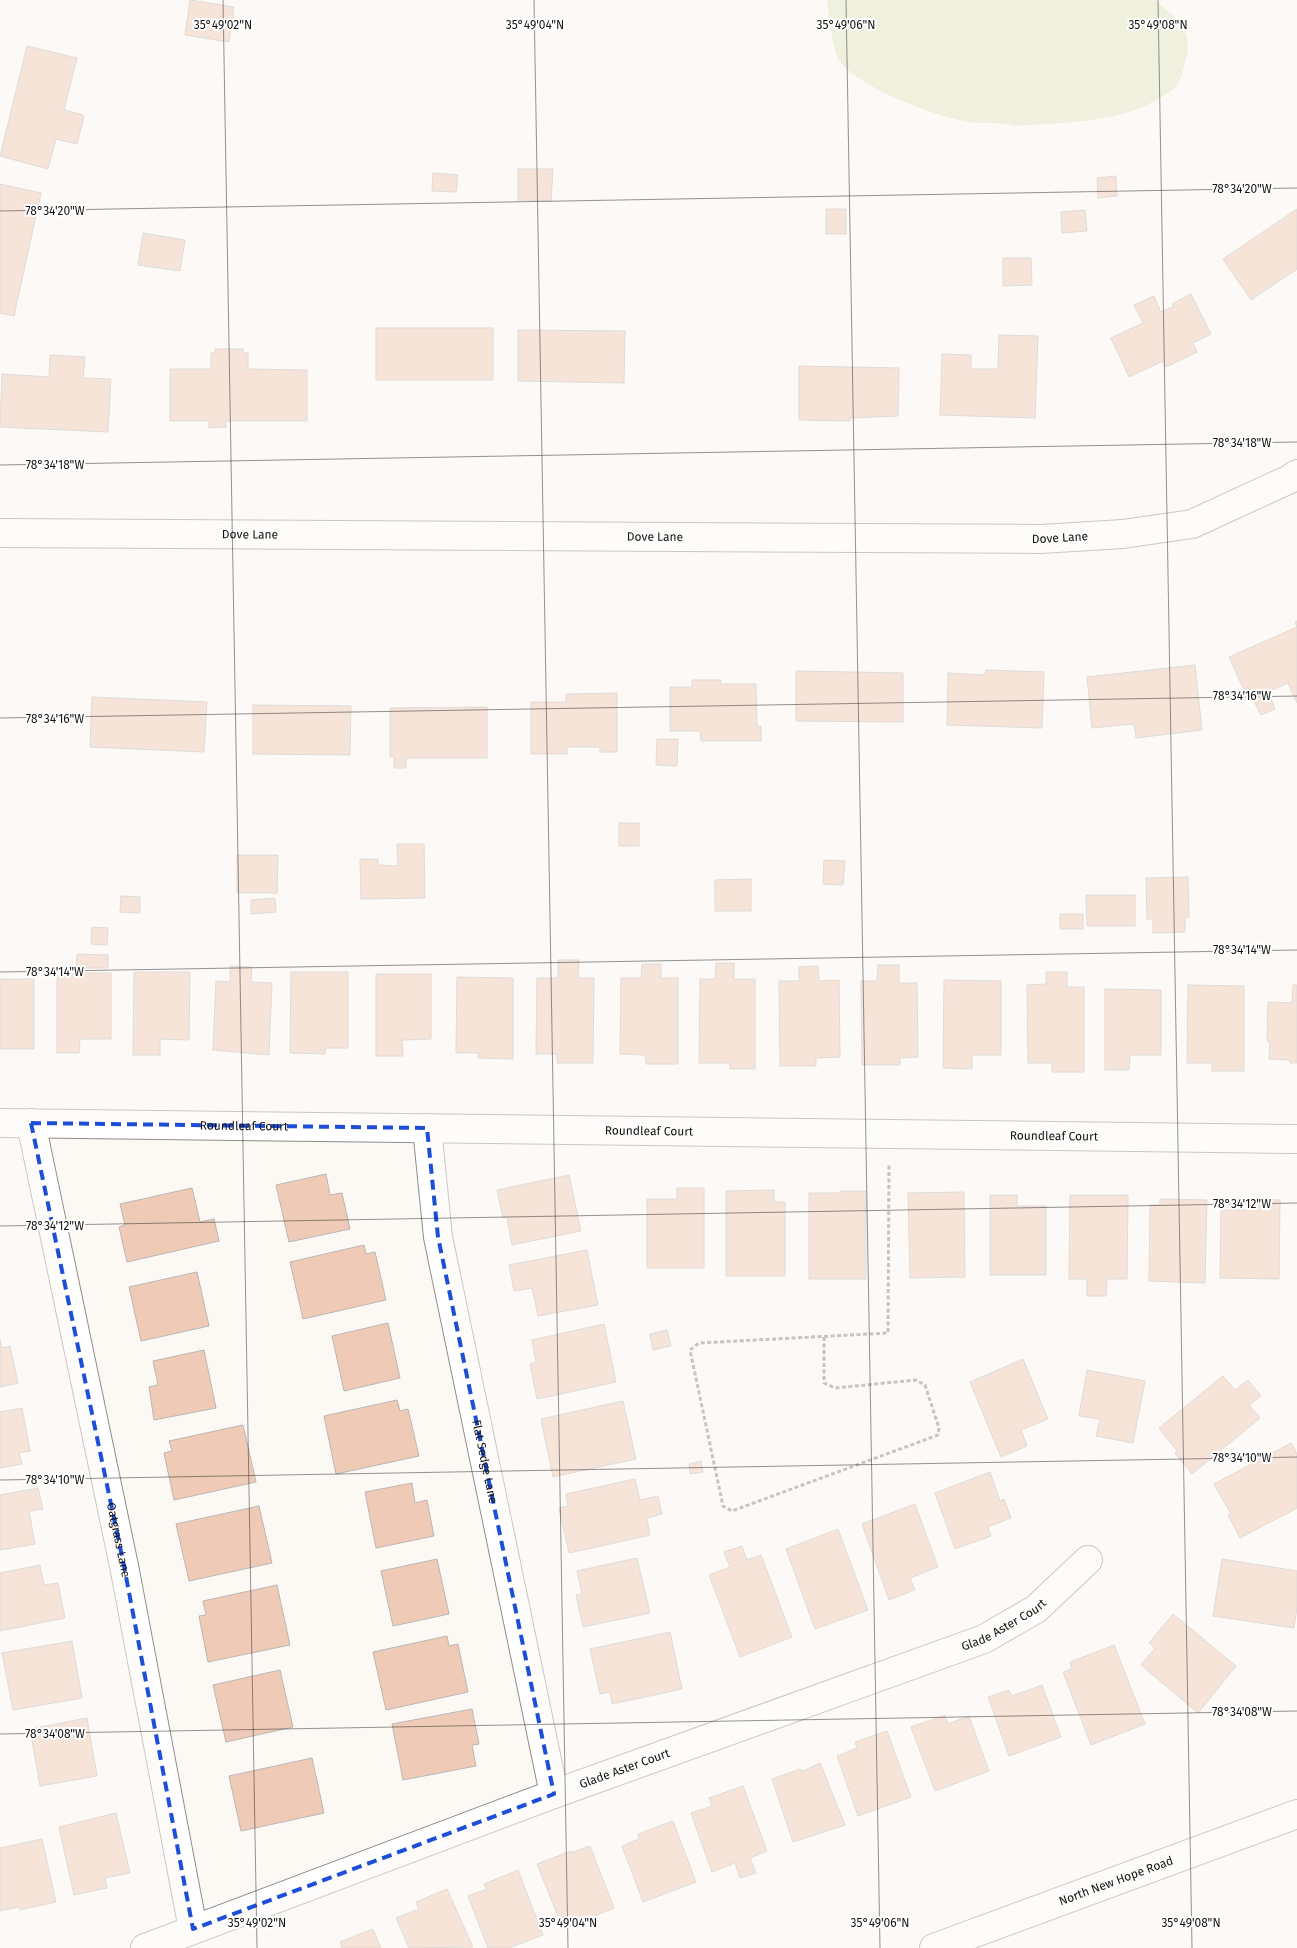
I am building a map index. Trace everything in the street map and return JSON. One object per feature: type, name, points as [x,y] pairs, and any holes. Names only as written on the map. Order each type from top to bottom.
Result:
[{"type":"street","name":"Dove Lane","points":[[0,533],[1041,539],[1123,534],[1192,524],[1290,480],[1297,474]]},
{"type":"street","name":"Roundleaf Court","points":[[0,1122],[1297,1139]]},
{"type":"street","name":"Oatgrass Lane","points":[[31,1123],[124,1566],[193,1929]]},
{"type":"street","name":"Flat Sedge Lane","points":[[427,1128],[438,1237],[554,1794]]},
{"type":"street","name":"Glade Aster Court","points":[[144,1948],[554,1794],[984,1639],[1036,1609],[1088,1560]]},
{"type":"street","name":"North New Hope Road","points":[[934,1948],[1297,1814]]},
{"type":"path","points":[[824,1337],[824,1383],[835,1388],[916,1380],[925,1385],[939,1428],[938,1435],[732,1511],[723,1506],[690,1350],[699,1343],[824,1337],[888,1334],[889,1161]]},
{"type":"highlighted area","points":[[31,1123],[427,1128],[438,1237],[554,1794],[193,1929],[124,1566]]},
{"type":"shaded area","points":[[827,0],[1155,0],[1182,26],[1188,41],[1187,51],[1182,75],[1176,87],[1163,96],[1129,112],[1111,117],[1054,124],[1016,126],[970,122],[916,107],[880,91],[851,72],[841,63],[835,51]]},
{"type":"building","points":[[190,0],[234,7],[229,42],[185,35]]},
{"type":"building","points":[[27,46],[77,58],[64,110],[83,115],[84,117],[77,144],[56,139],[48,169],[0,156]]},
{"type":"building","points":[[518,169],[553,169],[551,201],[518,200]]},
{"type":"building","points":[[433,173],[458,175],[456,192],[432,191]]},
{"type":"building","points":[[1116,176],[1117,196],[1098,198],[1097,178]]},
{"type":"building","points":[[0,184],[41,193],[14,316],[0,313]]},
{"type":"building","points":[[826,209],[846,209],[846,234],[826,234]]},
{"type":"building","points":[[1297,209],[1297,269],[1251,300],[1223,259]]},
{"type":"building","points":[[1085,210],[1087,231],[1062,233],[1061,212]]},
{"type":"building","points":[[143,233],[185,240],[180,271],[138,265]]},
{"type":"building","points":[[1003,258],[1031,258],[1032,285],[1003,286]]},
{"type":"building","points":[[1191,294],[1211,334],[1193,343],[1197,352],[1166,367],[1163,361],[1129,377],[1111,338],[1143,323],[1134,305],[1154,296],[1161,312],[1174,306],[1172,304]]},
{"type":"building","points":[[376,328],[493,328],[493,380],[376,380]]},
{"type":"building","points":[[518,330],[625,331],[624,383],[518,381]]},
{"type":"building","points":[[999,335],[1038,336],[1035,418],[940,415],[942,354],[971,355],[971,369],[998,369]]},
{"type":"building","points":[[215,349],[243,349],[243,353],[248,353],[248,369],[307,370],[307,421],[226,421],[226,427],[209,428],[209,421],[170,421],[170,369],[211,369],[211,353],[215,353]]},
{"type":"building","points":[[50,355],[85,357],[83,378],[111,379],[108,432],[0,427],[2,374],[49,377]]},
{"type":"building","points":[[799,366],[899,368],[898,416],[850,418],[850,421],[799,420]]},
{"type":"building","points":[[1297,627],[1297,703],[1288,683],[1268,692],[1275,709],[1261,715],[1253,699],[1249,701],[1229,657]]},
{"type":"building","points":[[1195,665],[1202,730],[1136,738],[1134,724],[1092,728],[1087,677]]},
{"type":"building","points":[[986,670],[1044,672],[1042,728],[947,725],[948,673],[985,675]]},
{"type":"building","points":[[796,671],[903,673],[903,722],[796,721]]},
{"type":"building","points":[[692,680],[721,680],[721,684],[756,684],[757,726],[761,726],[761,741],[701,741],[700,731],[670,731],[670,687],[692,687]]},
{"type":"building","points":[[617,693],[617,752],[600,752],[600,747],[567,747],[567,754],[531,754],[531,702],[566,702],[566,694]]},
{"type":"building","points":[[92,697],[207,702],[204,752],[90,747]]},
{"type":"building","points":[[253,705],[351,706],[350,755],[253,754]]},
{"type":"building","points":[[487,707],[487,758],[406,758],[406,768],[394,768],[394,757],[390,757],[390,708]]},
{"type":"building","points":[[657,739],[678,739],[677,766],[656,765]]},
{"type":"building","points":[[619,823],[639,823],[639,846],[619,846]]},
{"type":"building","points":[[397,844],[424,844],[425,898],[361,899],[360,859],[378,859],[378,865],[398,866]]},
{"type":"building","points":[[237,855],[278,855],[277,893],[237,893]]},
{"type":"building","points":[[824,860],[845,861],[843,885],[823,884]]},
{"type":"building","points":[[1188,877],[1189,917],[1185,917],[1185,932],[1153,933],[1153,919],[1147,919],[1146,878]]},
{"type":"building","points":[[751,879],[751,911],[715,911],[715,880]]},
{"type":"building","points":[[1086,895],[1135,895],[1135,926],[1087,926]]},
{"type":"building","points":[[121,896],[140,897],[140,913],[120,912]]},
{"type":"building","points":[[275,898],[276,912],[251,914],[251,900]]},
{"type":"building","points":[[1060,914],[1083,914],[1083,929],[1060,929]]},
{"type":"building","points":[[92,927],[108,928],[107,945],[91,944]]},
{"type":"building","points":[[77,954],[108,955],[108,968],[76,968]]},
{"type":"building","points":[[558,960],[579,960],[578,978],[594,978],[593,1063],[557,1063],[557,1054],[536,1054],[537,978],[558,978]]},
{"type":"building","points":[[716,963],[734,963],[734,979],[755,979],[755,1069],[730,1069],[730,1063],[699,1063],[700,979],[715,979]]},
{"type":"building","points":[[642,964],[661,964],[661,978],[678,978],[678,1064],[646,1064],[645,1055],[620,1054],[621,978],[641,978]]},
{"type":"building","points":[[878,965],[899,965],[899,983],[917,983],[918,1057],[900,1058],[900,1065],[862,1065],[861,981],[877,981]]},
{"type":"building","points":[[230,966],[252,967],[251,982],[272,983],[269,1055],[213,1050],[216,981],[230,982]]},
{"type":"building","points":[[818,966],[819,981],[839,980],[840,1057],[816,1058],[816,1066],[780,1066],[779,981],[799,981],[799,967]]},
{"type":"building","points":[[134,972],[190,972],[189,1040],[160,1039],[160,1055],[133,1055]]},
{"type":"building","points":[[291,972],[348,972],[348,1048],[326,1048],[325,1054],[290,1053]]},
{"type":"building","points":[[1046,972],[1067,972],[1067,987],[1084,987],[1084,1072],[1052,1072],[1052,1063],[1028,1063],[1027,985],[1046,984]]},
{"type":"building","points":[[57,973],[111,973],[111,1039],[80,1039],[79,1053],[57,1053]]},
{"type":"building","points":[[376,974],[431,974],[431,1039],[402,1040],[403,1056],[376,1056]]},
{"type":"building","points":[[457,977],[513,978],[513,1059],[478,1058],[478,1053],[456,1053]]},
{"type":"building","points":[[0,979],[34,979],[34,1049],[0,1049]]},
{"type":"building","points":[[944,980],[1001,981],[1001,1055],[972,1055],[972,1069],[943,1068]]},
{"type":"building","points":[[1188,985],[1244,986],[1244,1071],[1212,1071],[1212,1063],[1187,1063]]},
{"type":"building","points":[[1293,985],[1297,985],[1297,1063],[1290,1063],[1289,1060],[1269,1059],[1270,1042],[1267,1041],[1268,1002],[1292,1003]]},
{"type":"building","points":[[1105,989],[1161,990],[1161,1055],[1130,1055],[1129,1070],[1105,1070]]},
{"type":"building","points":[[326,1174],[330,1195],[342,1193],[350,1229],[289,1242],[276,1185]]},
{"type":"building","points":[[569,1175],[581,1231],[512,1245],[507,1217],[503,1218],[497,1190]]},
{"type":"building","points":[[192,1188],[200,1222],[214,1219],[219,1241],[127,1262],[119,1227],[125,1225],[120,1204]]},
{"type":"building","points":[[677,1188],[704,1188],[704,1268],[647,1268],[647,1199],[677,1199]]},
{"type":"building","points":[[774,1190],[774,1202],[785,1202],[785,1276],[726,1276],[726,1191]]},
{"type":"building","points":[[840,1191],[866,1191],[866,1279],[809,1279],[809,1193],[840,1193]]},
{"type":"building","points":[[964,1192],[965,1277],[910,1278],[908,1193]]},
{"type":"building","points":[[990,1195],[1017,1195],[1017,1206],[1046,1206],[1046,1275],[990,1275]]},
{"type":"building","points":[[1070,1195],[1128,1195],[1127,1279],[1107,1279],[1106,1296],[1087,1296],[1087,1279],[1069,1279]]},
{"type":"building","points":[[1160,1199],[1207,1200],[1205,1283],[1149,1281],[1150,1205],[1160,1205]]},
{"type":"building","points":[[1251,1199],[1280,1200],[1279,1279],[1220,1278],[1221,1210],[1251,1210]]},
{"type":"building","points":[[364,1245],[366,1254],[375,1252],[386,1300],[303,1319],[290,1262]]},
{"type":"building","points":[[587,1250],[598,1305],[538,1316],[532,1288],[514,1291],[509,1265]]},
{"type":"building","points":[[197,1272],[209,1326],[141,1341],[129,1287]]},
{"type":"building","points":[[388,1323],[400,1378],[344,1391],[332,1336]]},
{"type":"building","points":[[604,1324],[616,1382],[537,1399],[530,1364],[536,1362],[532,1340]]},
{"type":"building","points":[[667,1330],[671,1346],[653,1350],[650,1334]]},
{"type":"building","points":[[0,1340],[2,1348],[10,1346],[18,1383],[0,1387]]},
{"type":"building","points":[[204,1350],[216,1408],[154,1420],[149,1387],[158,1385],[153,1361]]},
{"type":"building","points":[[1023,1359],[1048,1419],[1021,1430],[1027,1446],[1001,1457],[970,1382]]},
{"type":"building","points":[[1087,1370],[1145,1381],[1133,1443],[1096,1436],[1100,1419],[1079,1416]]},
{"type":"building","points":[[1223,1376],[1235,1390],[1248,1380],[1261,1396],[1249,1405],[1260,1418],[1192,1474],[1175,1453],[1177,1451],[1159,1428]]},
{"type":"building","points":[[397,1400],[400,1411],[408,1409],[419,1456],[336,1474],[324,1416]]},
{"type":"building","points":[[623,1401],[636,1459],[553,1477],[541,1419]]},
{"type":"building","points":[[22,1408],[30,1451],[19,1453],[22,1464],[0,1468],[0,1412]]},
{"type":"building","points":[[243,1425],[256,1482],[174,1500],[164,1453],[172,1451],[169,1441]]},
{"type":"building","points":[[1291,1443],[1297,1454],[1297,1508],[1240,1538],[1228,1515],[1231,1514],[1214,1484]]},
{"type":"building","points":[[701,1461],[703,1472],[690,1474],[689,1464]]},
{"type":"building","points":[[990,1472],[1000,1501],[1004,1499],[1011,1518],[988,1527],[991,1536],[955,1549],[935,1493]]},
{"type":"building","points":[[635,1479],[640,1500],[658,1496],[662,1514],[647,1518],[650,1535],[569,1553],[559,1508],[568,1506],[566,1494]]},
{"type":"building","points":[[412,1483],[415,1503],[427,1500],[434,1536],[376,1548],[365,1492]]},
{"type":"building","points":[[38,1488],[43,1509],[29,1511],[35,1544],[0,1550],[0,1495]]},
{"type":"building","points":[[915,1504],[938,1567],[910,1578],[915,1590],[889,1600],[862,1524]]},
{"type":"building","points":[[259,1506],[272,1563],[189,1581],[176,1524]]},
{"type":"building","points":[[838,1529],[868,1610],[815,1629],[786,1549]]},
{"type":"building","points":[[742,1546],[747,1560],[761,1555],[792,1637],[740,1657],[709,1575],[730,1567],[724,1552]]},
{"type":"building","points":[[637,1558],[650,1613],[583,1627],[576,1595],[582,1594],[577,1571]]},
{"type":"building","points":[[437,1559],[449,1614],[393,1626],[381,1571]]},
{"type":"building","points":[[1222,1559],[1297,1571],[1297,1607],[1294,1628],[1213,1616]]},
{"type":"building","points":[[40,1565],[44,1585],[58,1583],[65,1618],[0,1631],[0,1573]]},
{"type":"building","points":[[277,1585],[290,1645],[208,1662],[199,1616],[206,1615],[203,1601]]},
{"type":"building","points":[[1173,1614],[1236,1666],[1198,1713],[1141,1665],[1155,1648],[1149,1643]]},
{"type":"building","points":[[670,1632],[682,1689],[612,1704],[610,1692],[600,1694],[590,1649]]},
{"type":"building","points":[[447,1636],[449,1646],[458,1644],[468,1692],[386,1710],[373,1652]]},
{"type":"building","points":[[72,1641],[82,1698],[13,1710],[2,1653]]},
{"type":"building","points":[[1114,1645],[1145,1724],[1091,1745],[1063,1672],[1072,1669],[1070,1662]]},
{"type":"building","points":[[280,1670],[293,1727],[226,1742],[213,1685]]},
{"type":"building","points":[[1042,1685],[1061,1737],[1009,1756],[988,1697],[1009,1690],[1012,1696]]},
{"type":"building","points":[[472,1709],[479,1744],[472,1745],[476,1766],[403,1780],[392,1724]]},
{"type":"building","points":[[945,1715],[948,1724],[969,1716],[989,1771],[935,1791],[911,1727]]},
{"type":"building","points":[[87,1718],[97,1776],[40,1786],[30,1729]]},
{"type":"building","points":[[887,1731],[911,1797],[858,1816],[837,1756],[857,1748],[855,1742]]},
{"type":"building","points":[[312,1758],[324,1813],[241,1831],[229,1776]]},
{"type":"building","points":[[820,1763],[845,1825],[793,1842],[772,1779],[800,1769],[803,1771]]},
{"type":"building","points":[[743,1786],[767,1851],[750,1858],[756,1873],[740,1878],[735,1863],[712,1872],[691,1813],[712,1806],[709,1798]]},
{"type":"building","points":[[116,1813],[130,1873],[105,1878],[107,1888],[74,1895],[59,1827]]},
{"type":"building","points":[[673,1821],[696,1882],[643,1902],[622,1846],[639,1839],[638,1834]]},
{"type":"building","points":[[42,1839],[56,1902],[20,1910],[19,1907],[0,1911],[0,1848]]},
{"type":"building","points":[[590,1846],[614,1908],[563,1929],[537,1864]]},
{"type":"building","points":[[518,1870],[543,1935],[509,1948],[488,1948],[468,1896],[487,1889],[484,1884]]},
{"type":"building","points":[[447,1889],[473,1947],[409,1948],[396,1918],[419,1909],[416,1902]]},
{"type":"building","points":[[373,1929],[381,1948],[342,1948],[340,1942]]}]
